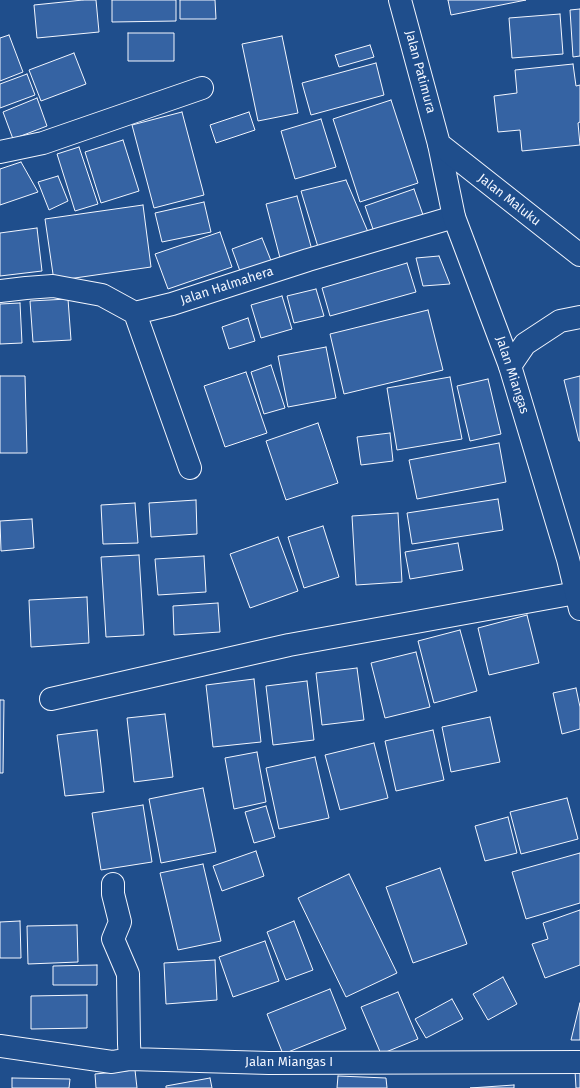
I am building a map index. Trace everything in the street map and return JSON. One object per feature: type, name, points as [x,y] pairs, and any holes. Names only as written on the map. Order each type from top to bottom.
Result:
[{"type":"street","name":"Jalan Patimura","points":[[400,0],[439,144]]},
{"type":"street","points":[[0,152],[44,144],[202,88]]},
{"type":"street","name":"Jalan Miangas","points":[[439,144],[454,217],[510,366],[568,559],[578,601]]},
{"type":"street","name":"Jalan Maluku","points":[[439,144],[580,255]]},
{"type":"street","name":"Jalan Halmahera","points":[[135,314],[172,304],[308,260],[454,217]]},
{"type":"street","points":[[0,291],[53,286],[102,295],[135,314],[190,468]]},
{"type":"street","points":[[510,366],[525,344],[560,321],[580,318]]},
{"type":"street","points":[[51,699],[289,645],[578,601]]},
{"type":"street","points":[[113,884],[113,894],[120,922],[113,939],[128,974],[130,1059]]},
{"type":"street","name":"Jalan Miangas I","points":[[0,1046],[112,1062],[130,1059],[269,1063],[580,1062]]},
{"type":"building","points":[[96,0],[99,32],[37,38],[34,5]]},
{"type":"building","points":[[112,0],[176,0],[176,21],[112,22]]},
{"type":"building","points":[[180,0],[215,0],[216,19],[180,19]]},
{"type":"building","points":[[448,0],[526,0],[451,15]]},
{"type":"building","points":[[580,9],[580,56],[573,57],[570,10]]},
{"type":"building","points":[[560,14],[563,54],[512,58],[509,18]]},
{"type":"building","points":[[128,33],[174,33],[174,61],[128,61]]},
{"type":"building","points":[[9,35],[23,72],[0,81],[0,38]]},
{"type":"building","points":[[282,36],[298,113],[258,121],[242,44]]},
{"type":"building","points":[[370,45],[374,57],[339,67],[335,55]]},
{"type":"building","points":[[74,53],[86,84],[41,101],[29,70]]},
{"type":"building","points":[[376,63],[384,95],[311,115],[302,83]]},
{"type":"building","points":[[573,64],[576,86],[580,85],[580,122],[578,123],[580,145],[522,151],[520,130],[498,132],[494,96],[517,93],[515,70]]},
{"type":"building","points":[[27,74],[35,95],[0,108],[0,84]]},
{"type":"building","points":[[37,98],[47,126],[13,139],[3,112]]},
{"type":"building","points":[[391,100],[418,183],[360,202],[333,119]]},
{"type":"building","points":[[182,112],[204,195],[154,208],[132,125]]},
{"type":"building","points":[[249,112],[255,130],[216,143],[210,125]]},
{"type":"building","points":[[321,119],[336,167],[295,179],[281,131]]},
{"type":"building","points":[[123,140],[139,191],[101,203],[85,152]]},
{"type":"building","points":[[79,147],[98,204],[75,211],[57,154]]},
{"type":"building","points":[[21,162],[38,192],[0,205],[0,169]]},
{"type":"building","points":[[58,176],[68,201],[49,210],[38,182]]},
{"type":"building","points":[[346,180],[368,232],[318,247],[301,191]]},
{"type":"building","points":[[414,189],[423,215],[374,232],[365,206]]},
{"type":"building","points":[[297,196],[312,250],[280,258],[266,204]]},
{"type":"building","points":[[204,202],[211,232],[162,242],[155,213]]},
{"type":"building","points":[[143,205],[151,267],[54,281],[45,219]]},
{"type":"building","points":[[37,228],[42,271],[0,276],[0,233]]},
{"type":"building","points":[[220,232],[232,267],[168,289],[155,254]]},
{"type":"building","points":[[262,238],[272,263],[241,274],[232,249]]},
{"type":"building","points":[[439,256],[450,284],[423,286],[416,258]]},
{"type":"building","points":[[407,263],[416,292],[330,316],[322,288]]},
{"type":"building","points":[[316,289],[324,316],[294,323],[287,296]]},
{"type":"building","points":[[282,296],[292,329],[261,338],[251,305]]},
{"type":"building","points":[[68,299],[71,340],[33,342],[30,301]]},
{"type":"building","points":[[20,303],[22,343],[0,344],[0,304]]},
{"type":"building","points":[[428,310],[443,370],[344,394],[330,334]]},
{"type":"building","points":[[248,318],[255,341],[229,349],[222,327]]},
{"type":"building","points":[[326,347],[336,398],[288,407],[278,356]]},
{"type":"building","points":[[271,365],[285,408],[264,414],[251,372]]},
{"type":"building","points":[[246,372],[267,433],[225,447],[204,386]]},
{"type":"building","points":[[0,376],[25,376],[27,453],[0,453]]},
{"type":"building","points":[[580,376],[580,441],[579,441],[564,380]]},
{"type":"building","points":[[450,377],[462,439],[397,450],[387,388]]},
{"type":"building","points":[[488,379],[501,434],[470,441],[457,386]]},
{"type":"building","points":[[318,423],[338,483],[286,500],[266,441]]},
{"type":"building","points":[[390,433],[393,461],[361,465],[357,437]]},
{"type":"building","points":[[499,443],[506,482],[417,499],[409,460]]},
{"type":"building","points":[[498,499],[503,530],[412,544],[407,513]]},
{"type":"building","points":[[196,500],[197,534],[151,537],[149,503]]},
{"type":"building","points":[[135,503],[138,543],[103,544],[101,505]]},
{"type":"building","points":[[398,513],[402,582],[356,585],[352,516]]},
{"type":"building","points":[[32,519],[34,548],[1,551],[0,521]]},
{"type":"building","points":[[323,526],[339,577],[304,588],[288,537]]},
{"type":"building","points":[[278,537],[298,591],[250,608],[230,554]]},
{"type":"building","points":[[458,543],[463,570],[410,579],[405,552]]},
{"type":"building","points":[[139,555],[144,635],[106,637],[101,557]]},
{"type":"building","points":[[204,556],[206,592],[158,595],[155,559]]},
{"type":"building","points":[[87,597],[89,643],[31,647],[29,600]]},
{"type":"building","points":[[218,603],[220,632],[174,635],[173,606]]},
{"type":"building","points":[[527,615],[539,663],[489,675],[478,628]]},
{"type":"building","points":[[460,630],[477,691],[434,703],[418,641]]},
{"type":"building","points":[[416,652],[430,707],[385,718],[371,663]]},
{"type":"building","points":[[357,668],[364,720],[322,725],[316,673]]},
{"type":"building","points":[[254,679],[261,742],[213,747],[206,685]]},
{"type":"building","points":[[307,681],[314,740],[273,745],[266,686]]},
{"type":"building","points":[[576,688],[580,707],[580,729],[562,734],[553,693]]},
{"type":"building","points":[[0,700],[4,700],[3,773],[0,773]]},
{"type":"building","points":[[165,714],[173,777],[134,782],[127,718]]},
{"type":"building","points":[[490,717],[500,762],[451,772],[442,727]]},
{"type":"building","points":[[97,730],[104,792],[65,796],[57,735]]},
{"type":"building","points":[[433,730],[444,780],[396,791],[385,741]]},
{"type":"building","points":[[374,743],[388,798],[340,810],[325,755]]},
{"type":"building","points":[[257,752],[266,802],[234,809],[225,758]]},
{"type":"building","points":[[315,757],[329,818],[279,829],[266,768]]},
{"type":"building","points":[[203,788],[216,852],[161,863],[149,799]]},
{"type":"building","points":[[567,798],[578,839],[521,854],[510,812]]},
{"type":"building","points":[[143,805],[152,862],[101,870],[92,813]]},
{"type":"building","points":[[266,806],[275,837],[254,843],[245,812]]},
{"type":"building","points":[[508,817],[517,853],[485,861],[475,826]]},
{"type":"building","points":[[256,851],[264,876],[222,891],[213,866]]},
{"type":"building","points":[[580,853],[580,903],[526,919],[512,872]]},
{"type":"building","points":[[203,864],[221,941],[178,950],[160,873]]},
{"type":"building","points":[[440,868],[467,944],[413,963],[386,887]]},
{"type":"building","points":[[349,874],[397,973],[346,997],[298,898]]},
{"type":"building","points":[[580,910],[580,965],[545,978],[532,944],[548,939],[543,923]]},
{"type":"building","points":[[20,921],[21,958],[0,958],[0,922]]},
{"type":"building","points":[[294,921],[313,970],[286,980],[267,932]]},
{"type":"building","points":[[77,925],[78,962],[28,964],[27,926]]},
{"type":"building","points":[[265,941],[279,981],[233,997],[219,957]]},
{"type":"building","points":[[215,960],[217,1000],[166,1004],[164,963]]},
{"type":"building","points":[[97,965],[97,985],[53,985],[53,966]]},
{"type":"building","points":[[503,977],[517,1004],[488,1020],[473,994]]},
{"type":"building","points":[[330,989],[346,1029],[283,1054],[267,1014]]},
{"type":"building","points":[[398,992],[418,1039],[381,1054],[361,1007]]},
{"type":"building","points":[[87,995],[87,1028],[31,1029],[31,996]]},
{"type":"building","points":[[452,999],[463,1019],[426,1038],[415,1019]]},
{"type":"building","points":[[580,1003],[580,1040],[571,1040]]},
{"type":"building","points":[[135,1070],[137,1088],[96,1088],[95,1074]]},
{"type":"building","points":[[575,1071],[580,1071],[580,1088],[576,1088]]},
{"type":"building","points":[[338,1076],[386,1078],[387,1088],[337,1088]]},
{"type":"building","points":[[12,1078],[70,1079],[69,1088],[12,1088]]},
{"type":"building","points":[[210,1078],[212,1088],[166,1088],[166,1086]]},
{"type":"building","points":[[514,1085],[514,1088],[470,1088]]}]
